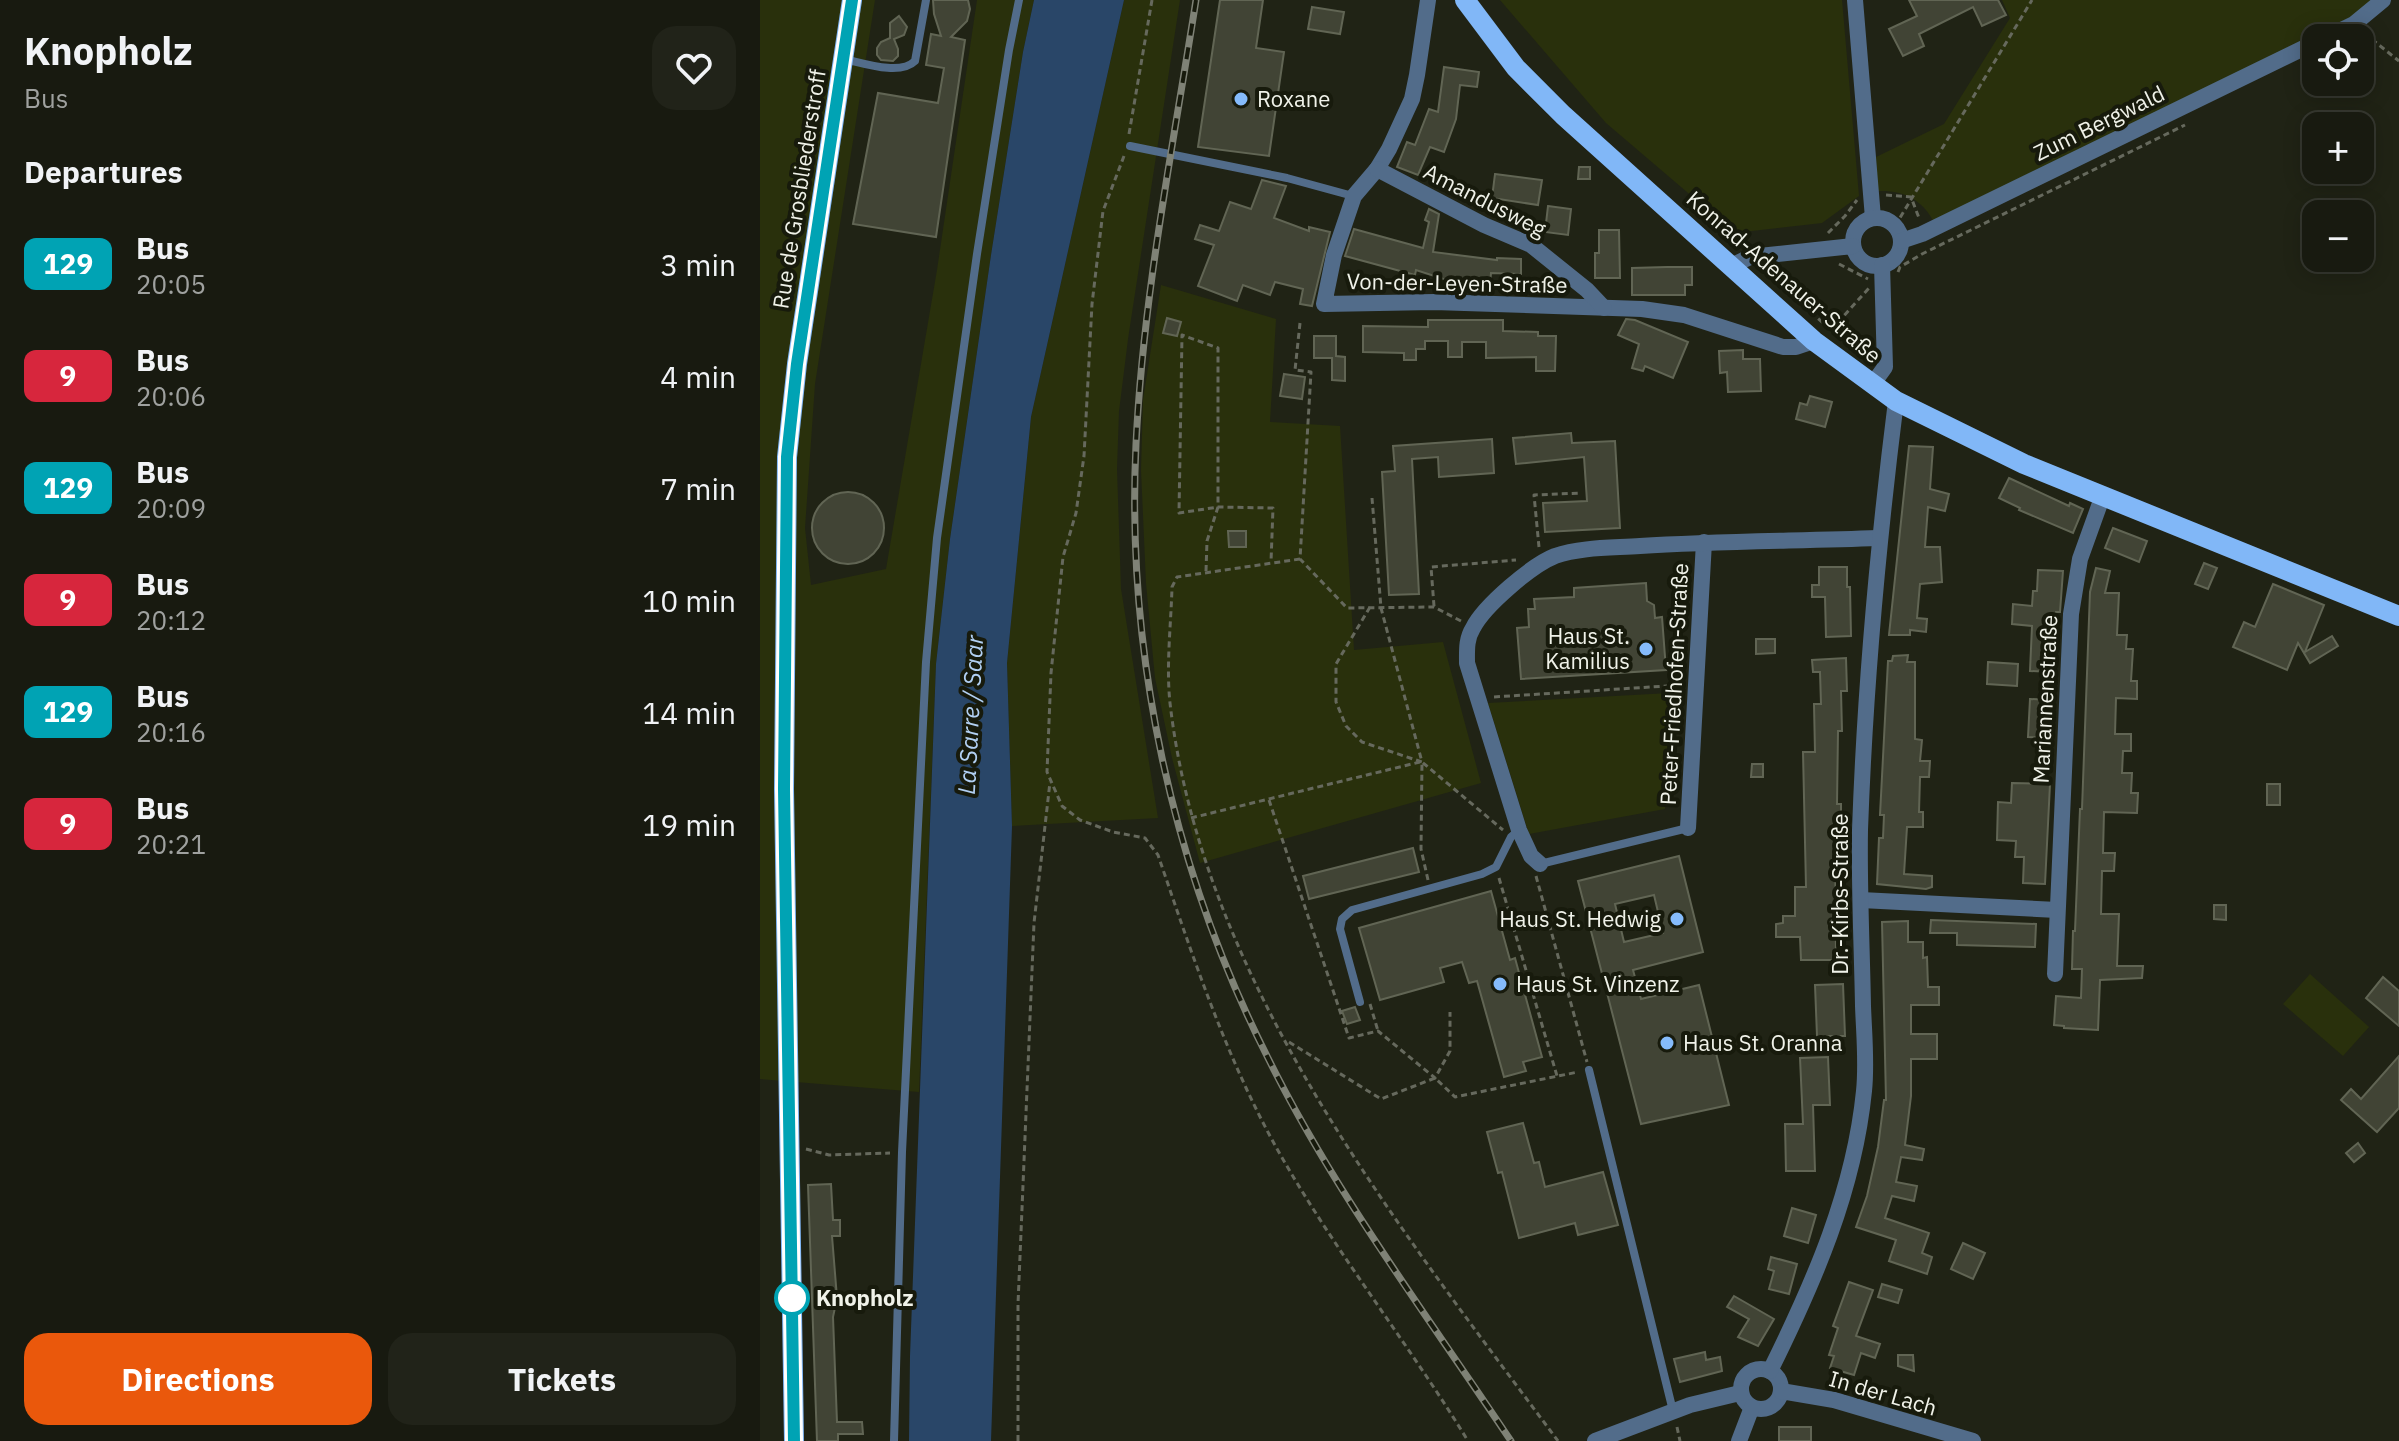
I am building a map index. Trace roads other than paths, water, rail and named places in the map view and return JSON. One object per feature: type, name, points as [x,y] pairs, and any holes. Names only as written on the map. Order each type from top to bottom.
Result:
[{"type":"main road","name":"Rue de Grosbliederstroff","points":[[794,1441],[784,789],[787,457],[797,364],[852,0]]},
{"type":"main road","name":"Konrad-Adenauer-Straße","points":[[1465,0],[1516,68],[1563,115],[1731,266],[1822,335],[1896,401],[2024,464],[2399,616]]},
{"type":"street","name":"Von-der-Leyen-Straße","points":[[1428,0],[1412,99],[1403,123],[1377,169],[1354,196],[1334,255],[1324,304],[1434,302],[1642,309],[1684,315],[1783,347],[1822,335]]},
{"type":"street","points":[[1855,0],[1873,218]]},
{"type":"street","points":[[2354,24],[2383,0]]},
{"type":"street","name":"Zum Bergwald","points":[[1898,234],[1936,227],[2302,49]]},
{"type":"street","name":"Amandusweg","points":[[1377,169],[1484,225],[1531,245],[1587,290],[1604,308]]},
{"type":"street","points":[[1873,218],[1885,219],[1898,234],[1894,259],[1882,265],[1864,261],[1853,246],[1853,238],[1860,225],[1873,218]]},
{"type":"street","points":[[1731,266],[1750,257],[1853,246]]},
{"type":"street","points":[[1875,380],[1885,367],[1882,265]]},
{"type":"street","name":"Dr.-Kirbs-Straße","points":[[1770,1371],[1822,1261],[1850,1172],[1864,1090],[1861,900],[1863,761],[1878,538],[1896,401]]},
{"type":"street","name":"Mariannenstraße","points":[[2055,974],[2072,602],[2080,559],[2103,495]]},
{"type":"street","name":"Peter-Friedhofen-Straße","points":[[1515,833],[1467,663],[1467,645],[1473,626],[1540,561],[1585,550],[1704,542],[1878,538]]},
{"type":"street","name":"Peter-Friedhofen-Straße","points":[[1688,828],[1704,542]]},
{"type":"street","points":[[1515,833],[1540,864]]},
{"type":"street","points":[[1861,900],[2057,910]]},
{"type":"street","points":[[1759,1368],[1778,1377],[1781,1391],[1778,1400],[1771,1406],[1761,1409],[1752,1407],[1740,1393],[1741,1381],[1748,1372],[1759,1368]]},
{"type":"street","name":"In der Lach","points":[[1781,1391],[1834,1400],[1973,1441]]},
{"type":"street","points":[[1595,1441],[1674,1411],[1740,1393]]},
{"type":"street","points":[[1739,1441],[1752,1407]]},
{"type":"lane","points":[[843,59],[898,68],[911,66],[915,61],[926,0]]},
{"type":"lane","points":[[894,1441],[902,1152],[926,662],[937,538],[987,191],[1019,0]]},
{"type":"lane","points":[[1130,146],[1272,174],[1354,196]]},
{"type":"lane","points":[[1540,864],[1688,828]]},
{"type":"lane","points":[[1360,1002],[1340,929],[1342,919],[1352,910],[1482,874],[1496,867],[1515,833]]},
{"type":"lane","points":[[1589,1070],[1674,1411]]},
{"type":"water","name":"La Sarre / Saar","points":[[1034,0],[1124,0],[1031,417],[1007,663],[1012,826],[991,1441],[909,1441],[936,664],[950,539],[991,255]]},
{"type":"railway","points":[[1196,0],[1152,277],[1136,444],[1135,523],[1139,602],[1148,680],[1162,758],[1181,835],[1205,911],[1267,1056],[1351,1204],[1511,1441]]},
{"type":"place","name":"Roxane","points":[[1241,99]]},
{"type":"place","name":"Haus St. Kamilius","points":[[1646,649]]},
{"type":"place","name":"Haus St. Hedwig","points":[[1677,919]]},
{"type":"place","name":"Haus St. Vinzenz","points":[[1500,984]]},
{"type":"place","name":"Haus St. Oranna","points":[[1667,1043]]},
{"type":"place","name":"Knopholz","points":[[792,1298]]}]
